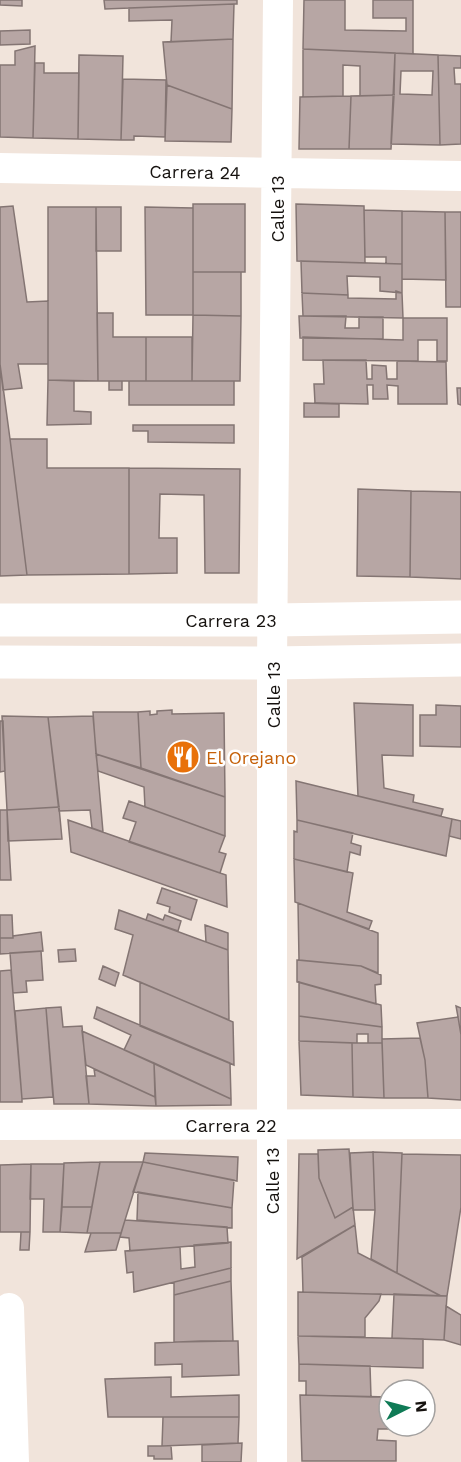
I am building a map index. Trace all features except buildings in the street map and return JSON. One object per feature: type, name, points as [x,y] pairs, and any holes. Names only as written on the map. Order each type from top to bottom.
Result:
[{"type":"main road","name":"Carrera 23","points":[[0,620],[461,617]]},
{"type":"main road","points":[[0,662],[272,663],[461,660]]},
{"type":"street","name":"Calle 13","points":[[272,1462],[272,663],[278,0]]},
{"type":"street","name":"Carrera 24","points":[[0,168],[461,176]]},
{"type":"street","name":"Carrera 22","points":[[0,1125],[461,1124]]},
{"type":"street","points":[[9,1308],[14,1462]]},
{"type":"place","name":"El Orejano","points":[[183,757]]}]
